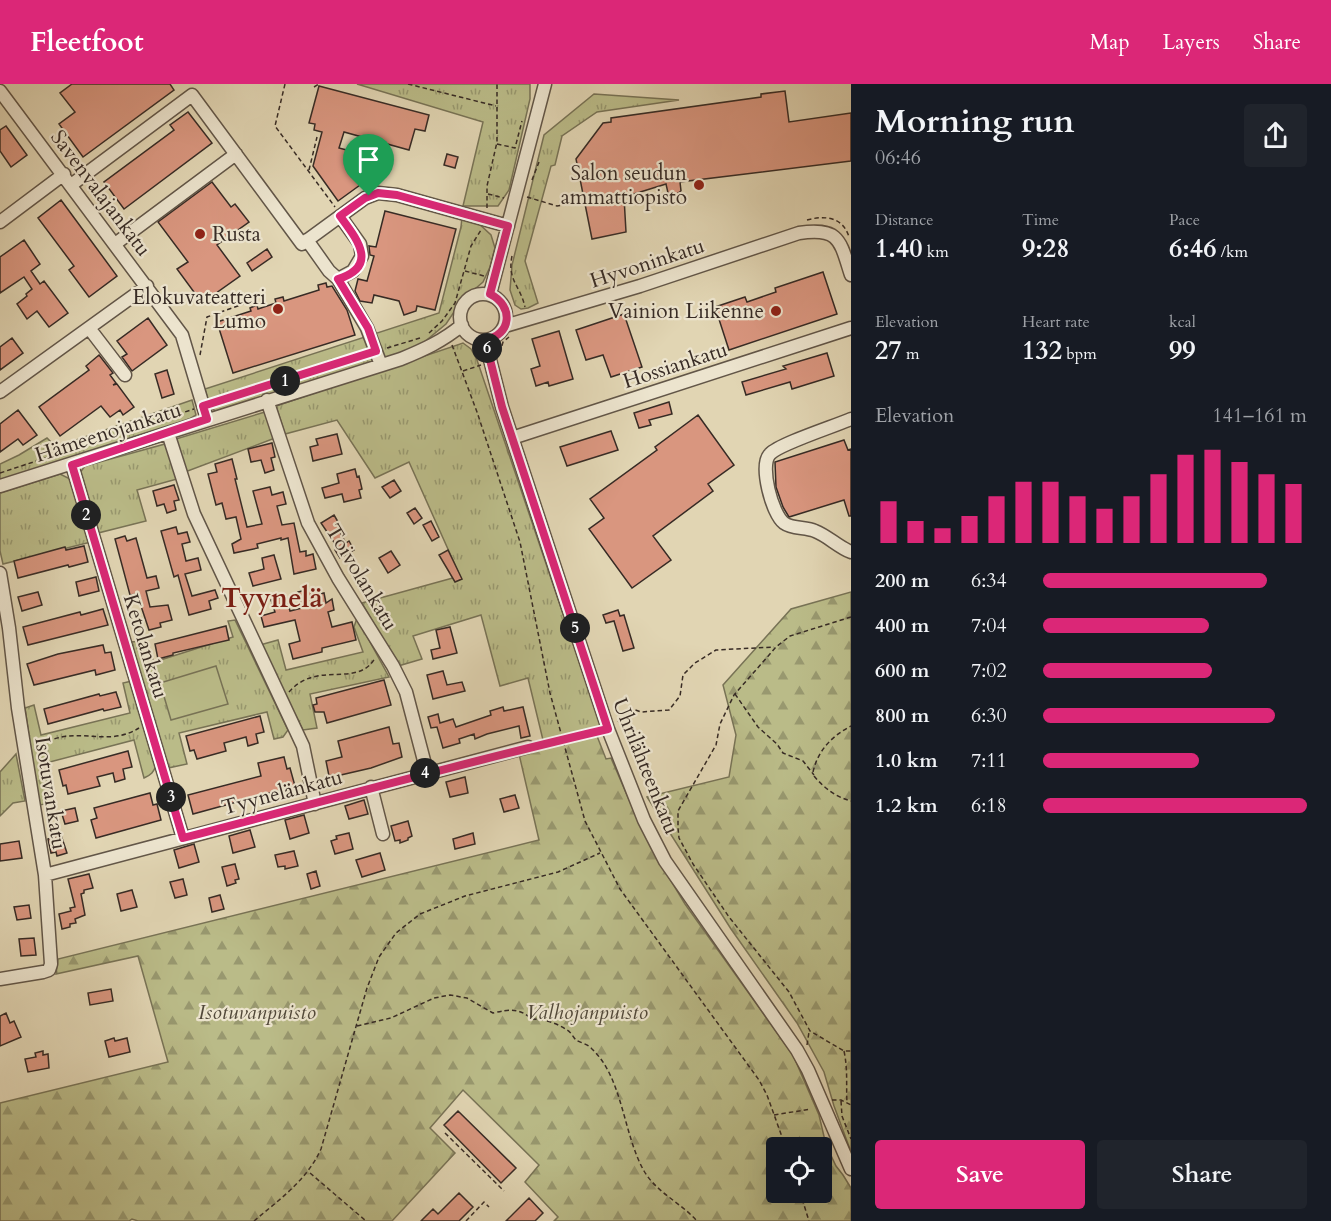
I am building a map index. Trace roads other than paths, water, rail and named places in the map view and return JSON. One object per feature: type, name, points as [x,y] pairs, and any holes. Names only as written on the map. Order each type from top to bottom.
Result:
[{"type":"street","points":[[490,294],[508,226],[520,199],[545,84]]},
{"type":"street","name":"Savenvalajankatu","points":[[0,91],[182,335],[207,419]]},
{"type":"street","points":[[0,222],[67,180],[192,95],[305,242],[338,279],[368,328],[381,365]]},
{"type":"street","points":[[115,244],[236,154]]},
{"type":"street","points":[[305,242],[369,196],[388,193],[508,226]]},
{"type":"street","points":[[338,279],[353,272],[362,256],[360,244],[344,213]]},
{"type":"street","name":"Hyvoninkatu","points":[[508,331],[525,321],[640,286],[799,228],[828,232],[835,237],[840,243],[850,269]]},
{"type":"street","points":[[0,392],[147,286]]},
{"type":"street","points":[[490,294],[503,303],[508,331],[485,340],[471,336],[462,325],[461,311],[464,304],[475,295],[490,294]]},
{"type":"street","name":"Hämeenojankatu","points":[[0,486],[381,365],[426,349],[449,336],[462,325]]},
{"type":"street","points":[[89,328],[124,375]]},
{"type":"street","name":"Hossiankatu","points":[[512,438],[851,328]]},
{"type":"street","name":"Uhrilähteenkatu","points":[[485,340],[502,407],[608,729],[644,820],[665,861],[797,1050],[851,1169]]},
{"type":"street","name":"Toivolankatu","points":[[267,400],[308,523],[406,692],[427,772]]},
{"type":"street","points":[[851,420],[781,447],[770,453],[765,463],[775,511],[780,519],[786,525],[817,531],[851,552]]},
{"type":"street","points":[[168,433],[194,514],[303,746],[315,804]]},
{"type":"street","name":"Ketolankatu","points":[[72,465],[183,838]]},
{"type":"street","name":"Isotuvankatu","points":[[0,573],[45,875],[51,964],[49,970],[0,979]]},
{"type":"street","name":"Tyynelänkatu","points":[[45,875],[528,747]]},
{"type":"street","points":[[371,787],[383,834]]},
{"type":"place","name":"Salon seudun ammattiopisto","points":[[699,185]]},
{"type":"place","name":"Rusta","points":[[200,234]]},
{"type":"place","name":"Elokuvateatteri Lumo","points":[[278,309]]},
{"type":"place","name":"Vainion Liikenne","points":[[776,311]]},
{"type":"district","name":"Tyynelä","points":[[272,598]]},
{"type":"park label","name":"Isotuvanpuisto","points":[[257,1012]]},
{"type":"park label","name":"Valhojanpuisto","points":[[587,1012]]}]
